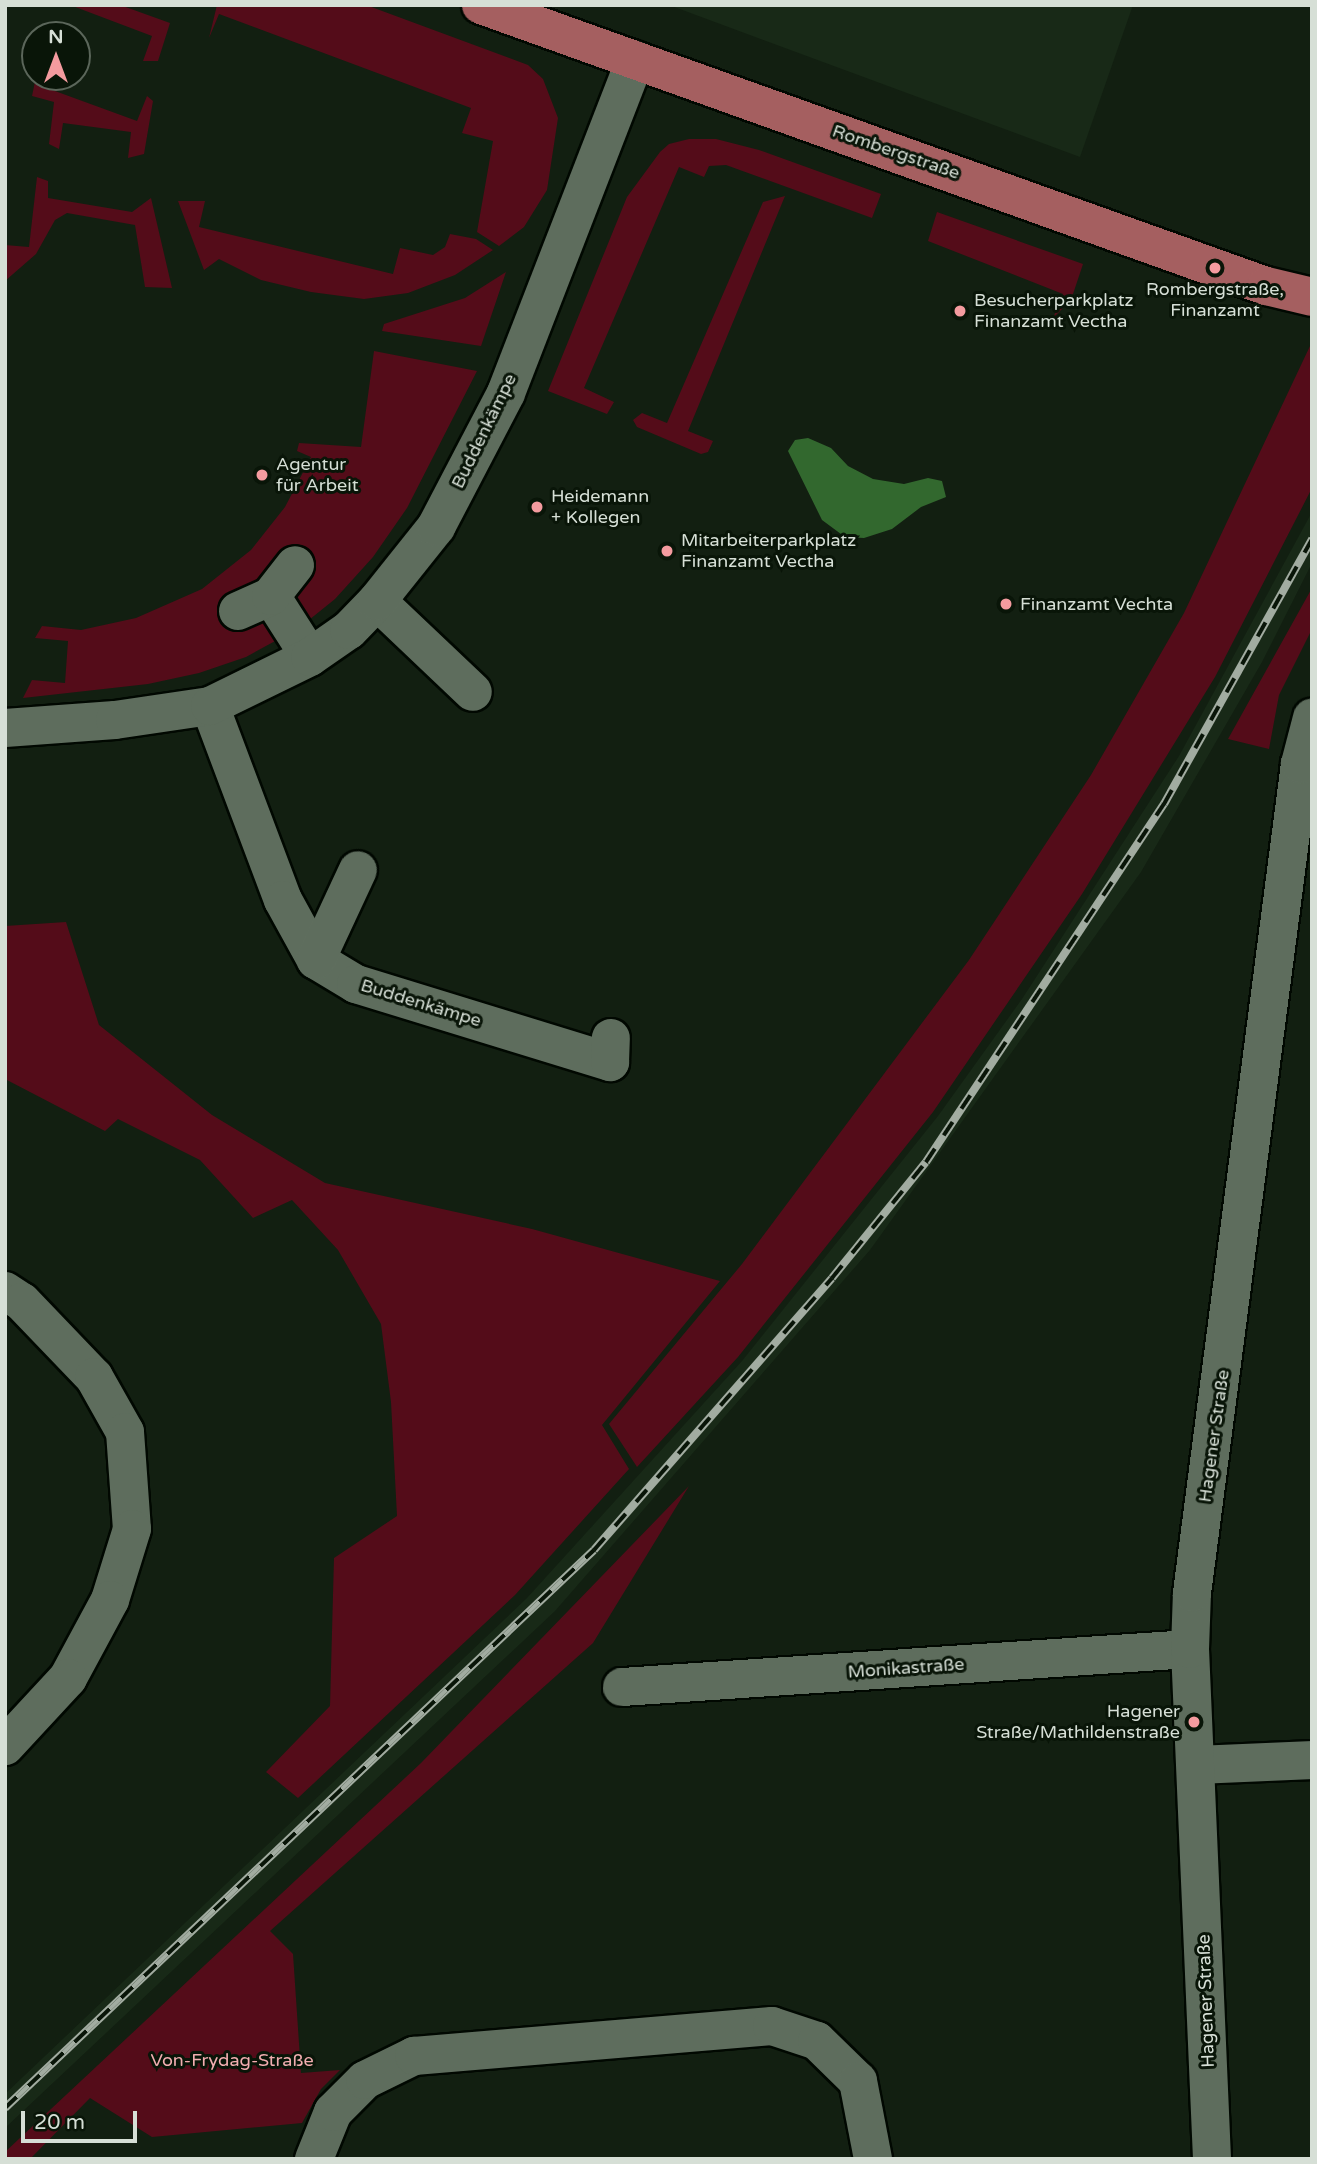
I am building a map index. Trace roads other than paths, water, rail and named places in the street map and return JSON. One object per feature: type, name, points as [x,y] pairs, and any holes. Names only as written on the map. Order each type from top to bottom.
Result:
[{"type":"main road","name":"Rombergstraße","points":[[481,5],[1266,286],[1312,297]]},
{"type":"street","name":"Buddenkämpe","points":[[5,728],[115,720],[210,706],[310,657],[349,630],[377,601],[436,527],[506,393],[635,60]]},
{"type":"street","points":[[295,565],[254,603],[310,657]]},
{"type":"street","points":[[377,601],[473,692]]},
{"type":"street","points":[[210,706],[283,900],[316,960]]},
{"type":"street","name":"Hagener Straße","points":[[1212,2159],[1198,1765],[1190,1649],[1192,1592],[1300,764],[1312,718]]},
{"type":"street","points":[[316,960],[358,870]]},
{"type":"street","name":"Buddenkämpe","points":[[316,960],[356,984],[610,1062],[611,1038]]},
{"type":"street","points":[[5,1292],[22,1302],[94,1377],[125,1432],[132,1529],[110,1600],[68,1678],[5,1746]]},
{"type":"street","name":"Monikastraße","points":[[622,1687],[1190,1649]]},
{"type":"street","points":[[1198,1765],[1312,1760]]},
{"type":"street","points":[[314,2159],[318,2140],[333,2112],[365,2080],[414,2056],[772,2026],[817,2041],[858,2081],[873,2159]]},
{"type":"railway","points":[[5,2108],[594,1550],[832,1278],[926,1162],[1164,804],[1312,539]]},
{"type":"place","name":"Rombergstraße, Finanzamt","points":[[1215,268]]},
{"type":"place","name":"Besucherparkplatz Finanzamt Vectha","points":[[960,311]]},
{"type":"place","name":"Agentur für Arbeit","points":[[262,475]]},
{"type":"place","name":"Heidemann + Kollegen","points":[[537,507]]},
{"type":"place","name":"Mitarbeiterparkplatz Finanzamt Vectha","points":[[667,551]]},
{"type":"place","name":"Finanzamt Vechta","points":[[1006,604]]},
{"type":"place","name":"Hagener Straße/Mathildenstraße","points":[[1194,1722]]},
{"type":"park label","name":"Von-Frydag-Straße","points":[[232,2060]]}]
